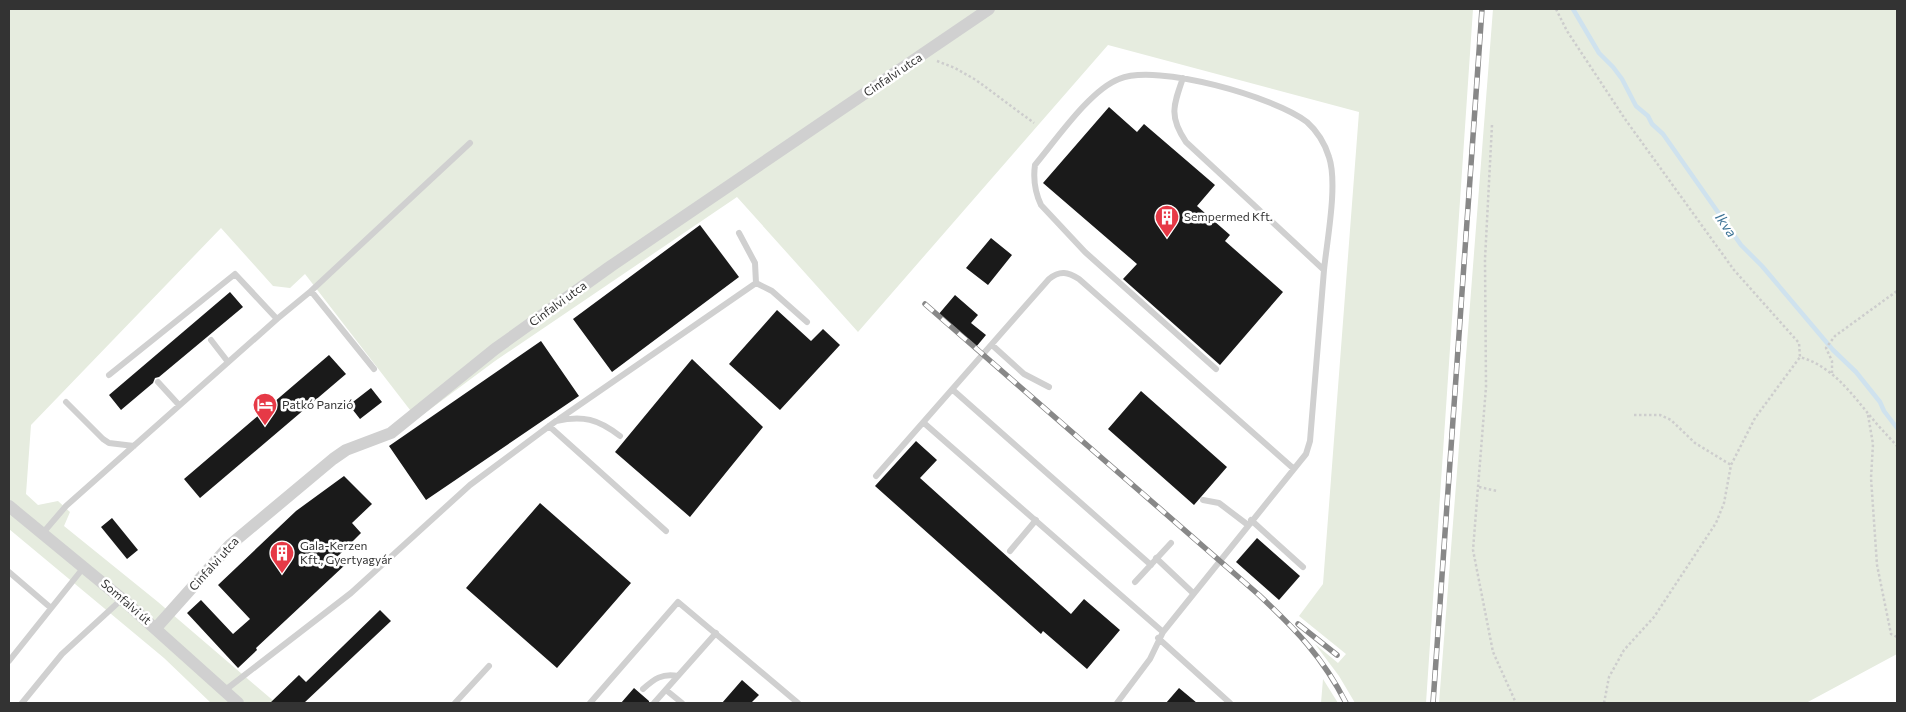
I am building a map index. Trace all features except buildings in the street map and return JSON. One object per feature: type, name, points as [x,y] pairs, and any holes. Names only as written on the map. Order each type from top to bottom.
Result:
[{"type":"street","name":"Cinfalvi utca","points":[[156,628],[230,544],[333,459],[346,450],[391,433],[495,349],[611,266],[989,9]]},
{"type":"street","name":"Somfalvi út","points":[[9,506],[156,628],[238,703]]},
{"type":"lane","points":[[1117,703],[1150,659],[1158,638],[1306,454],[1310,442],[1332,176],[1326,149],[1316,132],[1298,116],[1256,98],[1183,78],[1136,75],[1125,77],[1110,83],[1094,95],[1035,165],[1034,174],[1037,196],[1042,205],[1085,252],[1216,369]]},
{"type":"lane","points":[[1183,78],[1174,101],[1173,112],[1174,122],[1186,142],[1324,270]]},
{"type":"lane","points":[[42,534],[66,506],[311,291],[470,143]]},
{"type":"lane","points":[[739,233],[755,263],[756,282]]},
{"type":"lane","points":[[876,476],[1049,279],[1054,274],[1061,273],[1072,275],[1294,468]]},
{"type":"lane","points":[[109,375],[235,274],[277,319]]},
{"type":"lane","points":[[756,282],[772,291],[807,322]]},
{"type":"lane","points":[[224,691],[351,593],[470,485],[556,421],[756,282]]},
{"type":"lane","points":[[311,291],[374,369]]},
{"type":"lane","points":[[211,340],[228,362]]},
{"type":"lane","points":[[992,345],[1024,374],[1049,387]]},
{"type":"lane","points":[[158,382],[178,406]]},
{"type":"lane","points":[[952,390],[1151,564]]},
{"type":"lane","points":[[66,402],[109,443],[134,446]]},
{"type":"lane","points":[[556,421],[584,418],[607,426],[620,436]]},
{"type":"lane","points":[[924,423],[1163,632]]},
{"type":"lane","points":[[549,426],[666,531]]},
{"type":"lane","points":[[1203,500],[1219,503],[1250,523],[1303,567]]},
{"type":"lane","points":[[1010,551],[1036,520]]},
{"type":"lane","points":[[1135,582],[1171,543]]},
{"type":"lane","points":[[1156,558],[1193,593]]},
{"type":"lane","points":[[9,661],[84,567]]},
{"type":"lane","points":[[9,572],[51,608]]},
{"type":"lane","points":[[22,703],[62,654],[122,599]]},
{"type":"lane","points":[[590,703],[678,602],[798,703]]},
{"type":"lane","points":[[654,703],[716,633]]},
{"type":"lane","points":[[1158,638],[1230,703]]},
{"type":"lane","points":[[455,703],[489,666]]},
{"type":"lane","points":[[643,689],[657,677],[665,674],[678,676]]},
{"type":"lane","points":[[666,690],[682,703]]},
{"type":"path","points":[[1556,9],[1567,31],[1625,119],[1734,270],[1799,343],[1800,358],[1755,418],[1731,465],[1724,503],[1716,523],[1654,617],[1624,650],[1609,678],[1604,703]]},
{"type":"path","points":[[927,51],[939,63],[955,68],[976,80],[1034,123]]},
{"type":"path","points":[[1492,125],[1485,259],[1486,387],[1473,550],[1493,652],[1516,703]]},
{"type":"path","points":[[1832,374],[1832,361],[1826,348],[1835,336],[1897,292]]},
{"type":"path","points":[[1800,358],[1809,360],[1832,374],[1851,391],[1897,446]]},
{"type":"path","points":[[1867,412],[1873,444],[1871,478],[1878,565],[1891,634],[1897,637]]},
{"type":"path","points":[[1634,415],[1660,415],[1672,420],[1695,443],[1731,465]]},
{"type":"path","points":[[1478,487],[1497,491]]},
{"type":"shaded area","points":[[9,9],[1473,9],[1426,703],[1355,703],[1339,676],[1315,644],[1338,663],[1346,654],[1299,616],[1323,584],[1359,112],[1108,45],[858,332],[737,197],[495,361],[417,419],[305,274],[290,288],[273,286],[221,228],[31,425],[26,494],[38,505],[58,501],[70,512],[64,526],[158,602],[276,703],[211,703],[164,658],[9,529]]},
{"type":"shaded area","points":[[1493,9],[1897,9],[1897,654],[1806,703],[1439,703]]},
{"type":"shaded area","points":[[1323,679],[1338,703],[1321,703]]},
{"type":"waterway","name":"Ikva","points":[[1573,9],[1599,53],[1622,79],[1636,106],[1648,116],[1652,124],[1663,134],[1741,245],[1762,266],[1833,350],[1856,372],[1880,402],[1884,411],[1897,428]]},
{"type":"railway","points":[[1433,703],[1482,9]]},
{"type":"railway","points":[[925,304],[1259,595],[1308,645],[1328,671],[1346,703]]},
{"type":"railway","points":[[1298,624],[1337,655]]},
{"type":"place","name":"Sempermed Kft.","points":[[1167,238]]},
{"type":"place","name":"Patkó Panzió","points":[[265,426]]},
{"type":"place","name":"Gala-Kerzen Kft., Gyertyagyár","points":[[282,574]]}]
